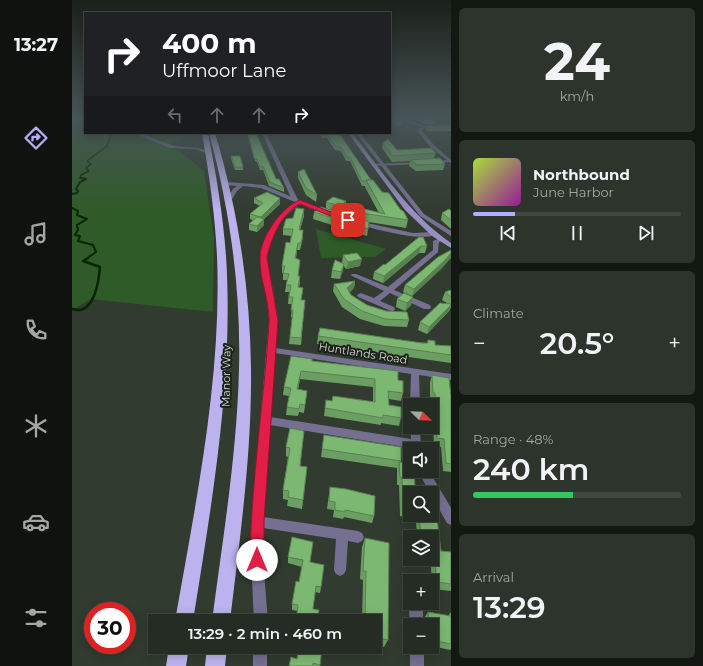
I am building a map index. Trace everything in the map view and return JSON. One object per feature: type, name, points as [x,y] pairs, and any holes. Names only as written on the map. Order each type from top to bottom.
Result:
[{"type":"highway","name":"Manor Way","points":[[185,614],[211,453],[221,371],[223,256],[207,148]]},
{"type":"highway","name":"Manor Way","points":[[209,148],[227,184],[238,255],[245,369],[240,453],[221,614]]},
{"type":"highway","points":[[176,666],[178,654]]},
{"type":"highway","points":[[215,666],[216,654]]},
{"type":"main road","points":[[361,148],[411,215],[432,234],[451,246]]},
{"type":"street","points":[[271,148],[297,201]]},
{"type":"street","points":[[370,148],[422,215],[451,234]]},
{"type":"street","points":[[437,148],[450,161]]},
{"type":"street","points":[[374,165],[450,161]]},
{"type":"street","points":[[227,184],[262,186],[334,216]]},
{"type":"street","points":[[229,200],[235,190],[241,186]]},
{"type":"street","points":[[261,614],[257,560],[257,522],[274,321],[263,257],[270,234],[279,218],[297,201]]},
{"type":"street","points":[[354,222],[413,235],[432,234]]},
{"type":"street","points":[[376,301],[436,251],[436,241],[440,240]]},
{"type":"street","points":[[354,274],[427,307]]},
{"type":"street","points":[[361,295],[391,309]]},
{"type":"street","name":"Huntlands Road","points":[[272,350],[451,377]]},
{"type":"street","points":[[415,372],[415,398]]},
{"type":"street","points":[[265,420],[403,444]]},
{"type":"street","points":[[427,478],[451,519]]},
{"type":"street","points":[[257,522],[358,537]]},
{"type":"street","points":[[340,570],[342,534]]},
{"type":"street","points":[[416,610],[416,618]]},
{"type":"street","points":[[260,654],[260,666]]},
{"type":"street","points":[[417,654],[417,666]]},
{"type":"green space","points":[[72,148],[171,148],[179,151],[204,171],[214,238],[213,312],[91,299],[72,310]]},
{"type":"green space","points":[[316,229],[386,249],[375,257],[321,258]]},
{"type":"building","points":[[252,148],[263,148],[276,179],[279,179],[284,188],[270,182],[263,166],[260,167],[257,159],[254,158]]},
{"type":"building","points":[[342,148],[349,148],[371,180],[362,181],[350,157],[347,157]]},
{"type":"building","points":[[387,148],[395,148],[397,150],[431,148],[436,153],[393,156]]},
{"type":"building","points":[[231,156],[240,156],[243,167],[235,167]]},
{"type":"building","points":[[440,158],[445,164],[417,165],[410,160]]},
{"type":"building","points":[[304,169],[317,195],[306,188],[298,172]]},
{"type":"building","points":[[366,180],[373,180],[382,192],[389,193],[400,209],[404,212],[408,220],[368,214],[326,202],[333,197],[346,201],[344,202],[352,206],[385,214]]},
{"type":"building","points":[[267,192],[280,198],[261,217],[250,214],[263,203],[254,198]]},
{"type":"building","points":[[321,207],[369,222],[368,229],[314,212]]},
{"type":"building","points":[[296,208],[304,209],[299,230],[303,230],[302,239],[301,243],[298,243],[295,258],[300,260],[298,287],[303,288],[301,300],[305,300],[301,338],[290,337],[293,297],[289,297],[291,285],[286,285],[289,274],[283,273],[285,266],[282,266],[286,242],[290,243],[293,229],[283,229],[286,219],[293,218]]},
{"type":"building","points":[[449,209],[451,211],[451,220],[442,213]]},
{"type":"building","points":[[257,217],[264,219],[257,226],[249,224]]},
{"type":"building","points":[[419,237],[423,237],[427,246],[421,246],[384,276],[374,272],[384,264],[385,265]]},
{"type":"building","points":[[451,250],[451,253],[445,260],[414,289],[405,285],[438,257]]},
{"type":"building","points":[[357,253],[362,259],[348,262],[343,255]]},
{"type":"building","points":[[335,260],[344,264],[341,272],[332,270]]},
{"type":"building","points":[[355,281],[347,288],[351,295],[367,305],[386,311],[407,312],[409,320],[385,319],[362,311],[344,299],[334,284]]},
{"type":"building","points":[[451,290],[451,297],[445,292]]},
{"type":"building","points":[[404,293],[413,297],[407,303],[397,299]]},
{"type":"building","points":[[440,303],[451,305],[429,327],[420,322]]},
{"type":"building","points":[[320,328],[422,343],[428,343],[428,340],[435,341],[435,345],[451,346],[451,355],[318,336]]},
{"type":"building","points":[[291,356],[312,359],[312,361],[398,371],[398,380],[403,381],[403,393],[388,391],[389,405],[401,407],[401,418],[383,415],[383,418],[325,408],[326,400],[332,401],[333,396],[375,402],[375,379],[301,371],[297,389],[307,391],[305,405],[300,404],[299,409],[287,407],[291,388],[284,387]]},
{"type":"building","points":[[432,375],[449,378],[451,396],[451,464],[446,463],[444,439],[437,438],[437,434],[439,434],[439,398],[435,398],[435,393],[433,393]]},
{"type":"building","points":[[290,428],[304,431],[300,466],[307,467],[303,500],[288,497],[289,491],[283,490],[290,448],[286,447]]},
{"type":"building","points":[[324,435],[401,447],[401,461],[322,449]]},
{"type":"building","points":[[399,462],[403,463],[403,478],[414,478],[415,486],[403,486],[403,509],[402,478],[400,477]]},
{"type":"building","points":[[330,487],[375,496],[374,516],[345,510],[345,512],[335,510],[335,502],[329,501]]},
{"type":"building","points":[[420,522],[437,522],[438,530],[420,530]]},
{"type":"building","points":[[439,534],[441,551],[451,552],[451,584],[439,582],[439,574],[436,574],[435,566],[439,566]]},
{"type":"building","points":[[292,537],[313,542],[310,562],[324,565],[321,587],[316,586],[313,609],[319,610],[318,614],[297,614],[298,605],[292,604],[296,581],[299,582],[303,560],[288,557]]},
{"type":"building","points":[[365,538],[389,543],[388,640],[382,639],[382,614],[365,614],[366,571],[363,571]]},
{"type":"building","points":[[428,612],[451,616],[451,644],[439,641],[439,618],[428,618]]},
{"type":"building","points":[[298,654],[321,654],[320,665],[313,663],[313,666],[289,666],[291,657],[297,659]]},
{"type":"waterway","points":[[86,179],[80,178],[81,175],[89,171],[86,168],[91,164],[87,161],[104,148]]},
{"type":"waterway","points":[[81,178],[86,179]]},
{"type":"waterway","points":[[72,194],[77,193],[78,191],[76,189],[80,182],[86,179]]},
{"type":"waterway","points":[[72,208],[78,211],[77,215],[87,219],[77,225],[78,230],[75,235],[80,236],[78,241],[93,245],[96,252],[86,259]]},
{"type":"waterway","points":[[72,309],[84,309],[92,300],[95,293],[99,279],[100,267],[83,261],[88,258]]},
{"type":"route","points":[[257,560],[257,522],[274,321],[263,257],[270,234],[279,218],[292,206],[300,202],[348,220]]}]
